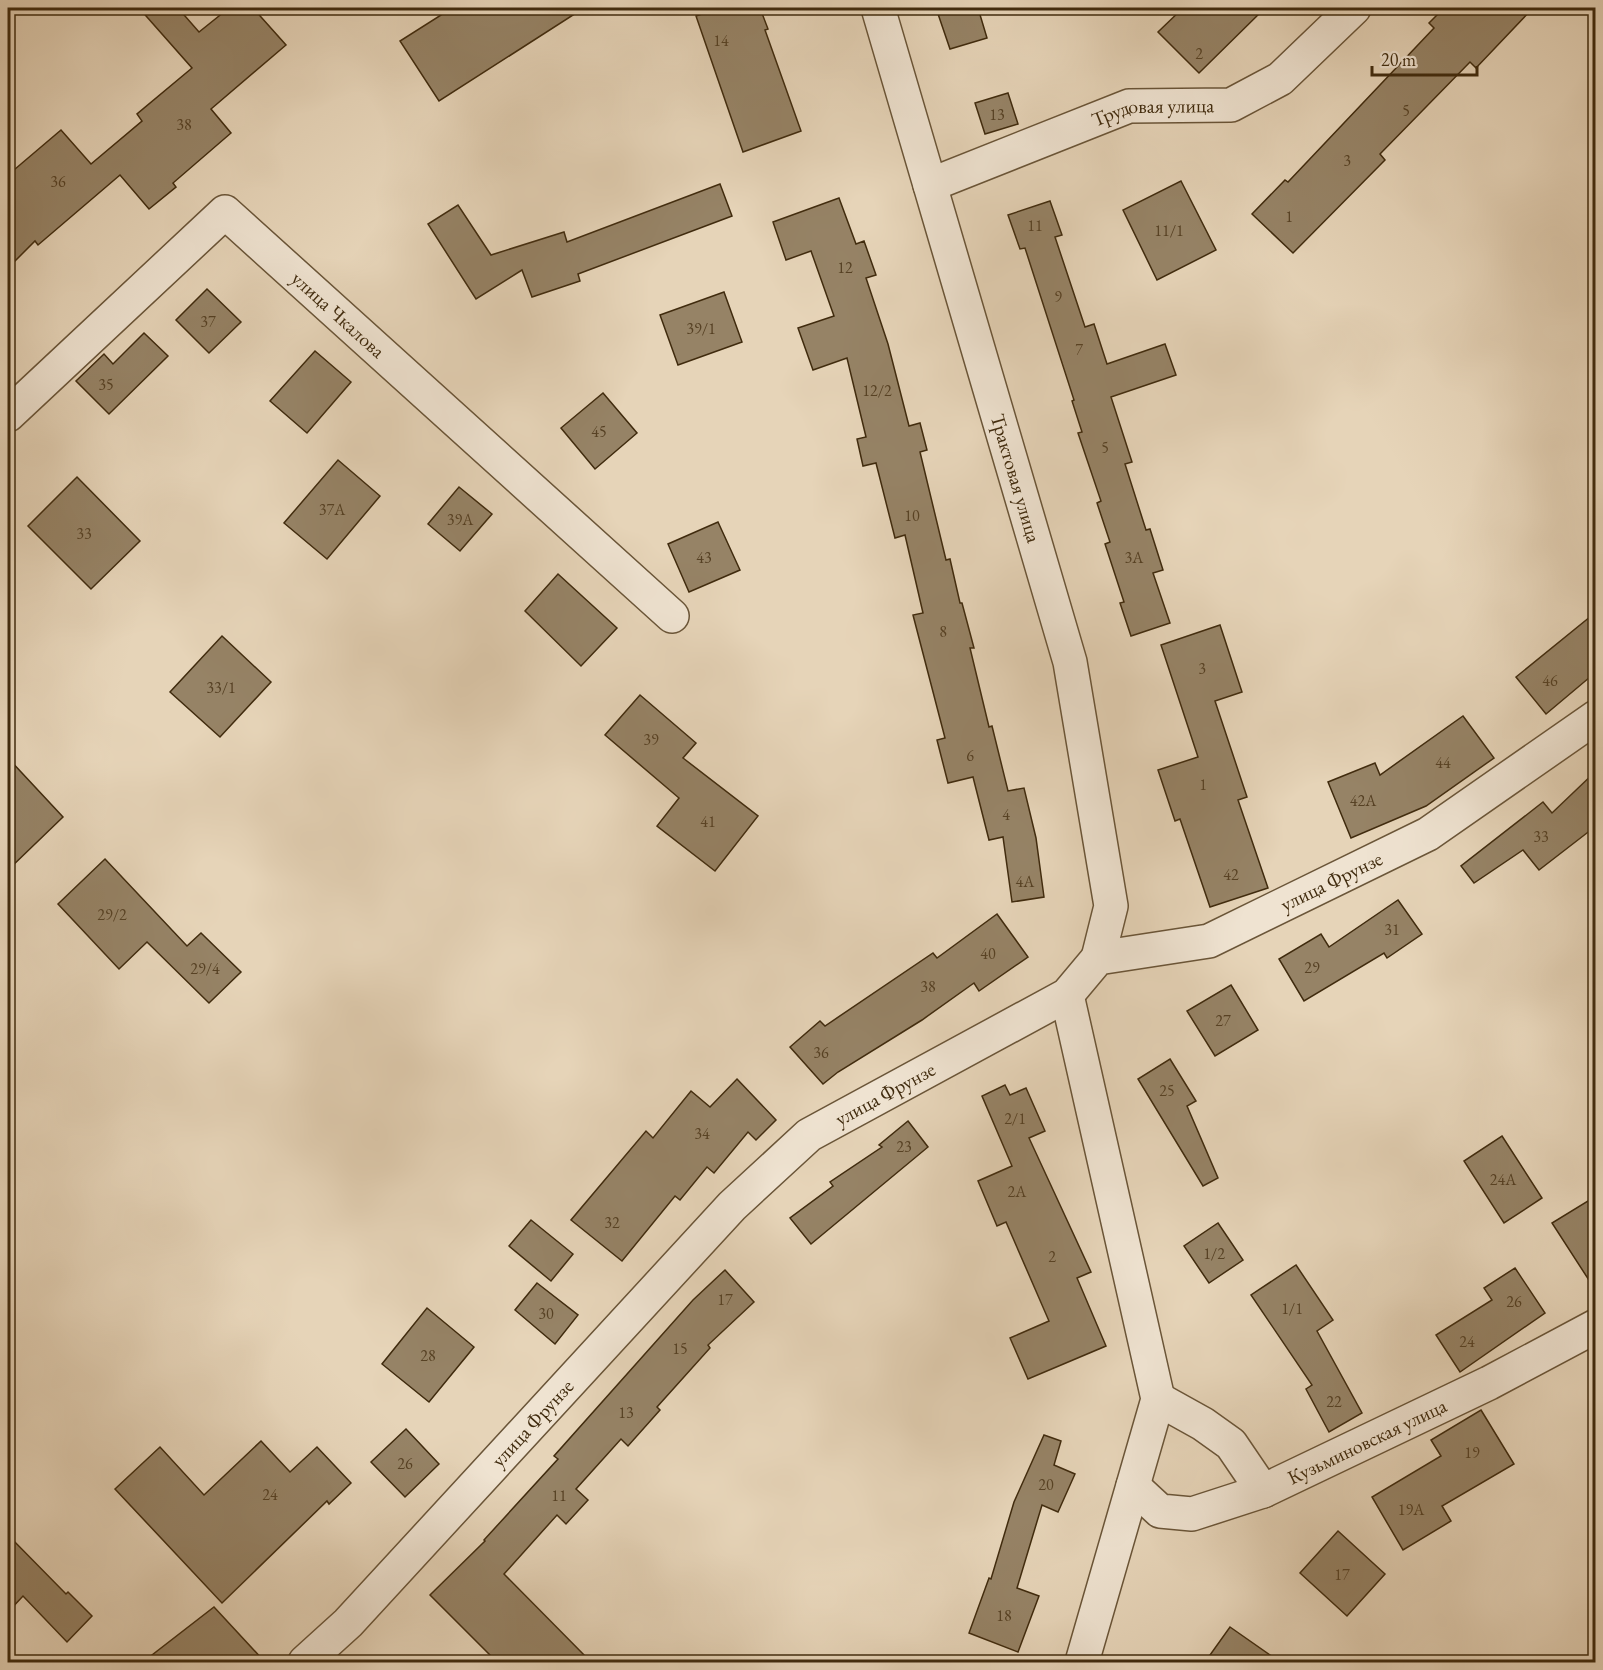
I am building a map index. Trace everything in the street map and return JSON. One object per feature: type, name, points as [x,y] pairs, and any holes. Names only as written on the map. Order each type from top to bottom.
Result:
[{"type":"street","name":"Трактовая улица","points":[[878,8],[1070,662],[1111,906],[1098,958]]},
{"type":"street","name":"Трудовая улица","points":[[930,185],[1129,106],[1231,105],[1280,79],[1354,8]]},
{"type":"street","name":"улица Чкалова","points":[[8,415],[225,212],[672,616]]},
{"type":"street","name":"улица Фрунзе","points":[[305,1662],[348,1623],[732,1206],[809,1135],[1067,995],[1098,958],[1209,941],[1428,834],[1596,717]]},
{"type":"street","points":[[1067,995],[1158,1399],[1082,1662]]},
{"type":"street","name":"Кузьминовская улица","points":[[1158,1399],[1203,1424],[1231,1444],[1263,1491],[1489,1383],[1596,1326]]},
{"type":"street","points":[[1133,1486],[1160,1511],[1192,1514],[1263,1491]]},
{"type":"building","points":[[139,8],[178,8],[199,32],[229,8],[253,8],[286,45],[211,109],[231,133],[173,183],[176,187],[149,209],[120,175],[38,245],[35,241],[8,268],[8,175],[61,130],[91,164],[142,121],[137,114],[192,68]]},
{"type":"building","points":[[452,8],[584,8],[439,101],[400,41]]},
{"type":"building","points":[[720,8],[760,8],[768,29],[765,30],[801,131],[743,152],[696,16]]},
{"type":"building","points":[[936,8],[978,8],[987,38],[950,49]]},
{"type":"building","points":[[1183,8],[1265,8],[1199,73],[1158,32]]},
{"type":"building","points":[[1444,8],[1533,8],[1476,68],[1470,62],[1380,154],[1385,160],[1293,253],[1252,214],[1285,180],[1288,182],[1434,28],[1429,23]]},
{"type":"building","points":[[1008,93],[1018,124],[985,134],[975,103]]},
{"type":"building","points":[[1181,181],[1216,250],[1157,280],[1123,210]]},
{"type":"building","points":[[720,184],[732,216],[578,274],[580,281],[532,297],[522,270],[476,299],[428,224],[458,205],[491,255],[564,232],[567,242]]},
{"type":"building","points":[[839,198],[856,244],[864,241],[876,275],[866,278],[888,344],[909,426],[920,423],[927,450],[920,452],[946,560],[950,559],[960,603],[962,603],[974,648],[970,648],[989,727],[992,726],[1008,791],[1024,788],[1036,838],[1044,897],[1012,902],[1003,837],[989,840],[973,777],[948,783],[937,740],[945,738],[913,615],[923,613],[905,535],[895,538],[876,463],[863,466],[857,439],[866,437],[847,358],[813,370],[798,328],[834,316],[811,251],[786,260],[773,222]]},
{"type":"building","points":[[1050,201],[1062,235],[1055,237],[1085,327],[1094,324],[1107,364],[1165,344],[1176,375],[1111,397],[1132,462],[1125,464],[1146,530],[1150,529],[1163,570],[1153,573],[1170,623],[1131,636],[1120,603],[1124,602],[1105,544],[1110,542],[1097,503],[1101,501],[1078,433],[1082,432],[1072,401],[1074,400],[1025,248],[1020,249],[1008,215]]},
{"type":"building","points":[[207,289],[241,322],[209,353],[176,320]]},
{"type":"building","points":[[724,292],[742,342],[678,365],[660,315]]},
{"type":"building","points":[[144,333],[168,356],[109,414],[76,381],[104,354],[113,364]]},
{"type":"building","points":[[315,351],[351,382],[307,433],[270,401]]},
{"type":"building","points":[[603,393],[637,433],[595,469],[561,428]]},
{"type":"building","points":[[338,460],[380,496],[327,559],[284,523]]},
{"type":"building","points":[[77,477],[140,541],[91,589],[28,526]]},
{"type":"building","points":[[459,487],[492,514],[460,551],[428,524]]},
{"type":"building","points":[[718,522],[740,570],[689,592],[668,544]]},
{"type":"building","points":[[558,574],[617,628],[581,666],[525,611]]},
{"type":"building","points":[[1596,612],[1596,672],[1546,714],[1516,677]]},
{"type":"building","points":[[1220,625],[1242,692],[1215,701],[1247,797],[1238,800],[1268,888],[1210,907],[1180,819],[1175,821],[1158,770],[1198,757],[1161,645]]},
{"type":"building","points":[[222,636],[271,682],[220,737],[170,692]]},
{"type":"building","points":[[640,695],[696,743],[683,758],[758,816],[715,871],[657,826],[679,798],[605,735]]},
{"type":"building","points":[[1463,716],[1494,758],[1426,806],[1351,838],[1328,782],[1375,763],[1380,775]]},
{"type":"building","points":[[8,758],[63,817],[8,870]]},
{"type":"building","points":[[1596,771],[1596,826],[1539,870],[1523,850],[1474,883],[1461,866],[1543,802],[1552,813]]},
{"type":"building","points":[[105,859],[187,946],[201,933],[241,972],[209,1003],[147,942],[119,969],[58,904]]},
{"type":"building","points":[[1398,900],[1422,934],[1387,958],[1384,953],[1304,1001],[1279,959],[1321,934],[1329,947]]},
{"type":"building","points":[[997,914],[1028,957],[979,991],[974,983],[922,1020],[838,1072],[823,1084],[790,1047],[820,1021],[825,1026],[933,953],[937,958]]},
{"type":"building","points":[[1231,985],[1258,1030],[1215,1056],[1187,1011]]},
{"type":"building","points":[[1170,1059],[1196,1101],[1187,1106],[1218,1178],[1203,1186],[1138,1079]]},
{"type":"building","points":[[737,1079],[776,1120],[756,1140],[748,1132],[714,1173],[707,1167],[680,1200],[675,1196],[622,1261],[571,1220],[646,1131],[653,1138],[691,1091],[710,1107]]},
{"type":"building","points":[[1005,1085],[1010,1095],[1026,1088],[1045,1131],[1029,1138],[1091,1272],[1077,1278],[1106,1346],[1028,1379],[1010,1338],[1049,1321],[1006,1222],[997,1226],[978,1181],[1012,1166],[982,1096]]},
{"type":"building","points":[[908,1121],[928,1147],[811,1244],[790,1218],[833,1186],[830,1182],[882,1147],[879,1145]]},
{"type":"building","points":[[1502,1136],[1542,1198],[1504,1223],[1464,1161]]},
{"type":"building","points":[[1596,1196],[1596,1291],[1552,1223]]},
{"type":"building","points":[[531,1220],[573,1254],[551,1281],[509,1246]]},
{"type":"building","points":[[1218,1223],[1243,1260],[1209,1283],[1184,1246]]},
{"type":"building","points":[[1296,1265],[1333,1320],[1317,1331],[1362,1413],[1329,1432],[1306,1389],[1312,1385],[1251,1295]]},
{"type":"building","points":[[1515,1268],[1545,1313],[1460,1372],[1436,1335],[1492,1300],[1484,1288]]},
{"type":"building","points":[[725,1270],[754,1302],[708,1345],[710,1348],[657,1407],[660,1410],[628,1446],[621,1439],[576,1489],[588,1500],[566,1524],[557,1515],[504,1574],[591,1662],[497,1662],[430,1595],[485,1541],[558,1459],[554,1456],[693,1300]]},
{"type":"building","points":[[537,1283],[578,1315],[555,1344],[515,1310]]},
{"type":"building","points":[[427,1308],[474,1347],[429,1402],[382,1364]]},
{"type":"building","points":[[1481,1410],[1514,1464],[1442,1506],[1451,1521],[1403,1550],[1372,1497],[1441,1456],[1431,1440]]},
{"type":"building","points":[[406,1429],[439,1464],[405,1497],[371,1462]]},
{"type":"building","points":[[1044,1435],[1061,1441],[1054,1465],[1075,1474],[1058,1512],[1042,1505],[1017,1588],[1039,1596],[1018,1652],[969,1633],[989,1578],[991,1579],[1014,1502]]},
{"type":"building","points":[[261,1441],[290,1472],[317,1447],[351,1483],[329,1504],[327,1501],[222,1603],[115,1489],[160,1447],[204,1495]]},
{"type":"building","points":[[1338,1531],[1385,1574],[1347,1616],[1300,1573]]},
{"type":"building","points":[[8,1535],[66,1594],[68,1592],[92,1616],[67,1642],[23,1596],[8,1612]]},
{"type":"building","points":[[214,1607],[265,1662],[143,1662]]},
{"type":"building","points":[[1230,1627],[1280,1662],[1205,1662]]}]
